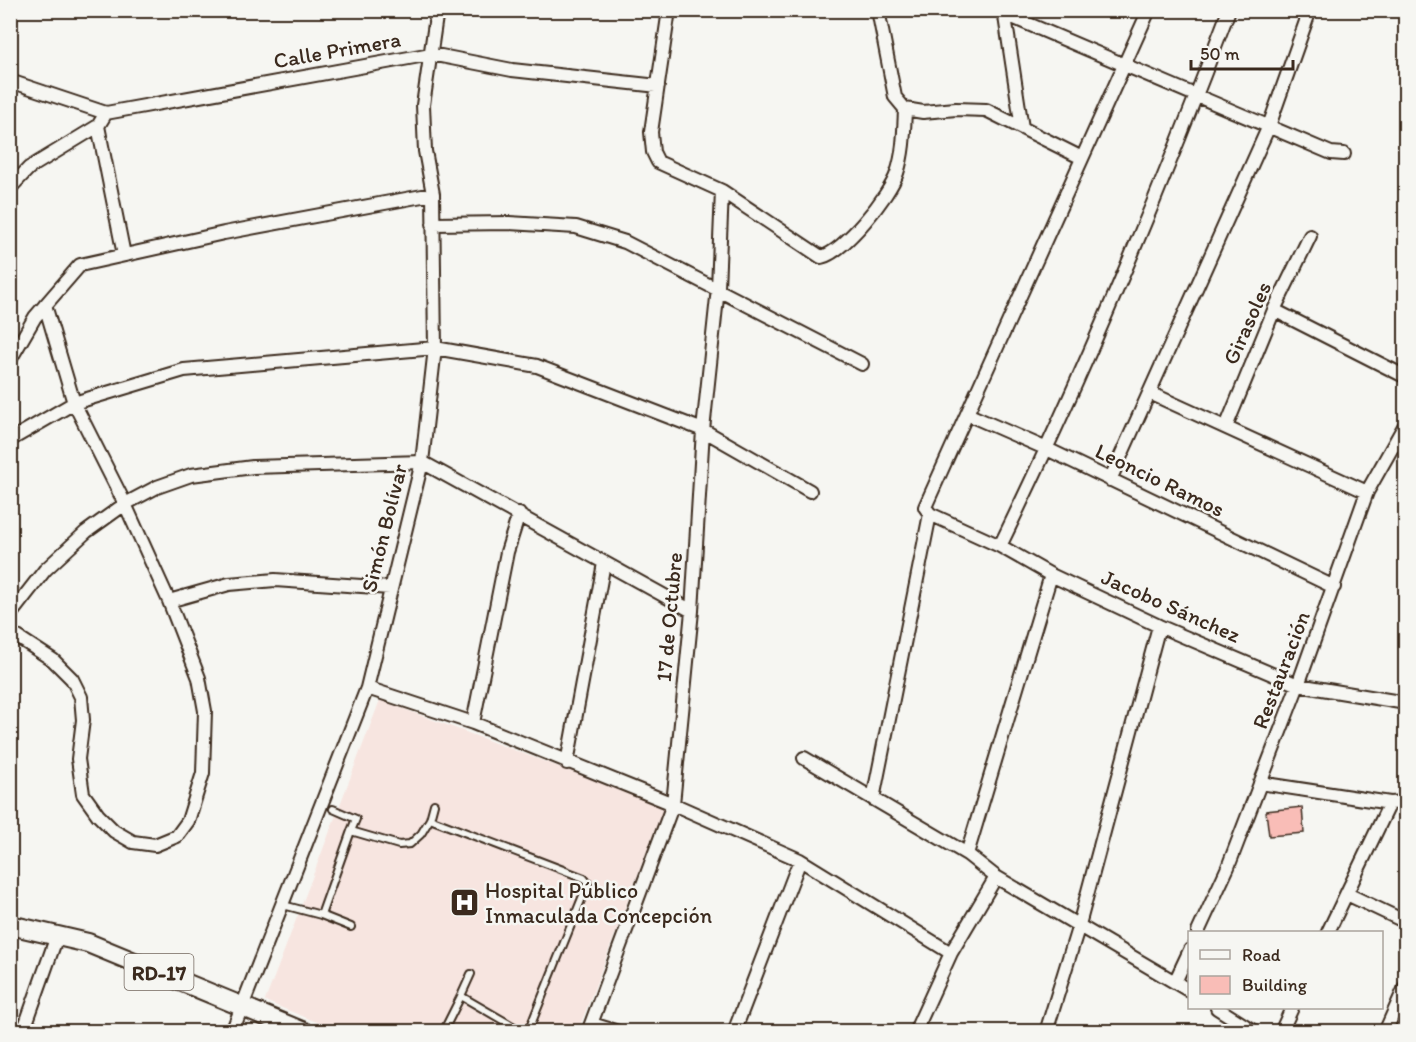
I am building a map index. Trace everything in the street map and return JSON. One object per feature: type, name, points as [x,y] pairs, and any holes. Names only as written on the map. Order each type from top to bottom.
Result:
[{"type":"main road","name":"RD-17","points":[[10,925],[88,943],[304,1032]]},
{"type":"street","name":"Simón Bolívar","points":[[232,1032],[367,688],[422,462],[435,348],[433,194],[425,151],[423,105],[437,10]]},
{"type":"street","points":[[669,10],[651,132],[653,152],[658,162],[722,191],[821,257],[830,255],[858,230],[896,176],[904,149],[905,109]]},
{"type":"street","points":[[878,10],[895,97],[905,109],[922,112],[956,109],[986,110],[1082,158]]},
{"type":"street","points":[[873,798],[930,514],[925,507],[1149,10]]},
{"type":"street","points":[[1000,546],[1047,449],[1197,95],[1229,10]]},
{"type":"street","points":[[1110,480],[1269,126],[1310,10]]},
{"type":"street","points":[[1005,12],[1022,128]]},
{"type":"street","points":[[1005,12],[1331,153],[1344,154]]},
{"type":"street","name":"Calle Primera","points":[[106,112],[431,54],[512,70],[658,86]]},
{"type":"street","points":[[10,81],[106,112],[98,126],[28,168],[10,188]]},
{"type":"street","points":[[98,126],[124,255]]},
{"type":"street","name":"17 de Octubre","points":[[590,1028],[673,804],[692,611],[703,430],[718,288],[722,191]]},
{"type":"street","points":[[10,360],[35,317],[80,265],[433,194]]},
{"type":"street","points":[[433,224],[509,223],[576,227],[625,242],[862,364]]},
{"type":"street","name":"Girasoles","points":[[1226,427],[1274,310],[1310,236]]},
{"type":"street","points":[[10,632],[53,660],[72,679],[81,697],[83,720],[78,759],[83,794],[114,831],[133,842],[155,845],[177,836],[188,821],[203,773],[205,711],[199,678],[125,504],[74,403],[45,305]]},
{"type":"street","points":[[1274,310],[1406,377]]},
{"type":"street","points":[[10,440],[74,403],[184,370],[435,348],[537,366],[703,430],[810,491]]},
{"type":"street","points":[[1150,393],[1367,492]]},
{"type":"street","name":"Leoncio Ramos","points":[[967,414],[1047,449],[1334,587]]},
{"type":"street","name":"Restauración","points":[[1199,931],[1228,867],[1298,685],[1367,492],[1406,423]]},
{"type":"street","points":[[10,615],[45,570],[86,532],[125,504],[157,487],[191,475],[253,467],[422,462],[692,611]]},
{"type":"street","points":[[473,723],[507,552],[519,514]]},
{"type":"street","name":"Jacobo Sánchez","points":[[930,514],[1000,546],[1051,575],[1159,626],[1298,685],[1406,704]]},
{"type":"street","points":[[567,763],[604,563]]},
{"type":"street","points":[[967,854],[1051,575]]},
{"type":"street","points":[[168,601],[229,584],[275,580],[390,588]]},
{"type":"street","points":[[1046,1032],[1079,925],[1159,626]]},
{"type":"street","points":[[367,688],[473,723],[673,804],[800,860],[951,952]]},
{"type":"street","points":[[804,758],[967,854],[996,877],[1188,990]]},
{"type":"street","points":[[1260,783],[1390,803],[1406,802]]},
{"type":"street","points":[[1329,931],[1390,803]]},
{"type":"street","points":[[734,1032],[800,860]]},
{"type":"street","points":[[915,1032],[951,952],[996,877]]},
{"type":"street","points":[[1347,894],[1406,922]]},
{"type":"street","points":[[44,1032],[24,1028],[57,936]]},
{"type":"street","points":[[1175,982],[1188,954]]},
{"type":"street","points":[[1385,1032],[1406,985]]},
{"type":"street","points":[[1218,1009],[1255,1032]]},
{"type":"street","points":[[1281,1032],[1292,1009]]},
{"type":"street","points":[[590,1028],[618,1032]]},
{"type":"lane","points":[[351,831],[399,845],[410,844],[426,827],[434,804]]},
{"type":"lane","points":[[321,915],[356,819],[333,809]]},
{"type":"lane","points":[[430,819],[584,878],[588,883],[528,1032]]},
{"type":"lane","points":[[283,904],[351,927]]},
{"type":"lane","points":[[443,1032],[471,974]]},
{"type":"lane","points":[[461,996],[523,1032]]},
{"type":"shaded area","name":"Hospital Público Inmaculada Concepción","points":[[380,700],[664,806],[578,1031],[339,1031],[265,1001]]},
{"type":"building","points":[[1302,807],[1304,833],[1269,836],[1266,811]]},
{"type":"place","name":"Hospital Público Inmaculada Concepción","points":[[464,903]]}]
